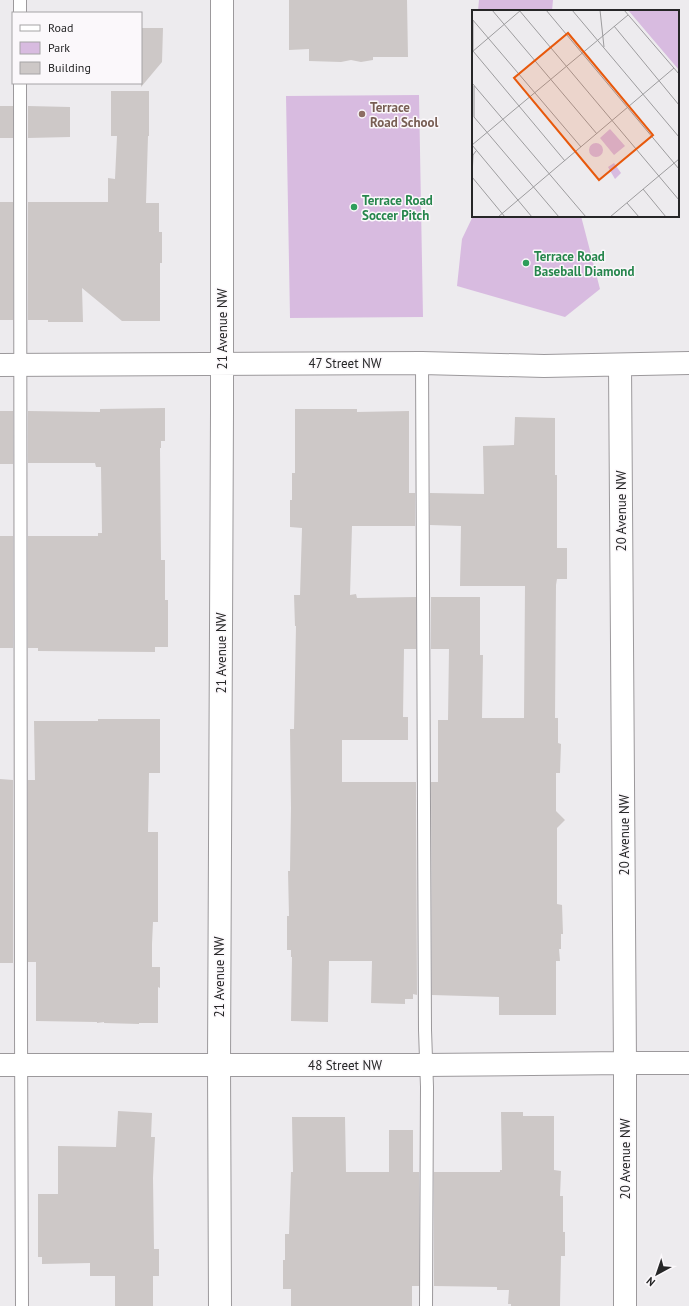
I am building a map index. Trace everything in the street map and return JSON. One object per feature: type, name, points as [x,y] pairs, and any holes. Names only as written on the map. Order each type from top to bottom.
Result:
[{"type":"street","name":"21 Avenue NW","points":[[220,1306],[219,1064],[222,0]]},
{"type":"street","name":"47 Street NW","points":[[11,365],[422,363],[544,366],[689,363]]},
{"type":"street","name":"20 Avenue NW","points":[[620,365],[626,1306]]},
{"type":"street","name":"48 Street NW","points":[[11,1065],[425,1065],[689,1063]]},
{"type":"lane","points":[[20,0],[20,12]]},
{"type":"lane","points":[[20,84],[20,343],[11,365],[11,1065],[22,1306]]},
{"type":"lane","points":[[422,363],[425,1065],[427,1087],[426,1306]]},
{"type":"green space","points":[[479,0],[553,0],[552,10],[478,10]]},
{"type":"green space","name":"Terrace Road Soccer Pitch","points":[[419,95],[423,317],[290,318],[286,96]]},
{"type":"green space","name":"Terrace Road Baseball Diamond","points":[[473,217],[581,217],[600,289],[565,317],[457,286],[462,239]]},
{"type":"building","points":[[289,0],[407,0],[408,57],[373,57],[373,60],[361,62],[351,60],[341,62],[309,61],[309,49],[289,50]]},
{"type":"building","points":[[142,28],[163,28],[162,62],[141,87]]},
{"type":"building","points":[[111,91],[149,91],[149,136],[146,203],[159,203],[159,232],[162,232],[162,263],[160,263],[160,321],[122,321],[82,288],[83,322],[48,322],[48,320],[28,320],[28,202],[108,202],[108,178],[115,179],[117,136],[111,136]]},
{"type":"building","points":[[0,106],[13,106],[13,138],[0,138]]},
{"type":"building","points":[[28,106],[70,107],[70,137],[28,138]]},
{"type":"building","points":[[0,202],[13,202],[13,320],[0,320]]},
{"type":"building","points":[[165,408],[165,441],[161,441],[160,448],[161,560],[165,560],[165,600],[168,600],[168,647],[155,647],[155,652],[38,651],[38,648],[28,648],[28,536],[98,536],[98,533],[102,533],[101,467],[96,467],[95,463],[28,463],[28,411],[100,412],[100,409]]},
{"type":"building","points":[[295,409],[357,409],[357,412],[409,411],[409,493],[415,493],[415,526],[352,526],[350,595],[356,594],[357,598],[416,597],[416,649],[404,649],[403,717],[408,717],[408,740],[342,740],[342,782],[416,782],[417,995],[413,994],[413,999],[405,999],[405,1004],[371,1003],[372,961],[329,961],[328,1022],[291,1021],[292,957],[291,950],[287,950],[287,916],[289,916],[288,871],[290,871],[291,808],[290,729],[294,729],[296,626],[294,595],[300,595],[302,528],[290,527],[292,473],[295,473]]},
{"type":"building","points":[[0,411],[13,411],[13,464],[0,464]]},
{"type":"building","points":[[515,417],[555,418],[557,548],[567,548],[567,579],[557,579],[556,585],[555,718],[558,718],[558,743],[561,744],[560,773],[556,773],[556,811],[565,820],[557,828],[557,904],[562,905],[563,934],[561,934],[561,949],[559,949],[560,961],[556,961],[556,1015],[499,1015],[499,997],[432,995],[431,782],[438,782],[438,720],[448,720],[449,649],[431,649],[431,597],[480,597],[480,655],[483,655],[482,718],[524,718],[525,586],[460,586],[461,526],[430,525],[430,493],[484,494],[483,446],[514,445]]},
{"type":"building","points":[[0,536],[13,536],[13,648],[0,648]]},
{"type":"building","points":[[98,719],[160,719],[160,773],[149,773],[148,832],[158,832],[158,922],[153,922],[152,967],[160,967],[160,988],[158,987],[158,1023],[139,1024],[36,1021],[36,962],[28,962],[28,780],[35,780],[34,721],[98,721]]},
{"type":"building","points":[[0,779],[13,780],[13,963],[0,963]]},
{"type":"building","points":[[118,1111],[152,1113],[151,1137],[155,1137],[153,1178],[154,1249],[159,1249],[159,1276],[153,1276],[153,1306],[115,1306],[115,1276],[90,1276],[90,1263],[42,1264],[42,1257],[38,1257],[38,1194],[58,1194],[58,1146],[116,1147]]},
{"type":"building","points":[[501,1112],[523,1112],[523,1116],[554,1116],[554,1170],[561,1171],[560,1196],[563,1196],[563,1232],[565,1232],[565,1256],[561,1256],[560,1306],[511,1306],[511,1304],[508,1304],[509,1290],[497,1290],[497,1287],[434,1286],[434,1172],[500,1172],[500,1170],[502,1170]]},
{"type":"building","points":[[292,1117],[345,1117],[346,1172],[389,1172],[389,1130],[413,1130],[413,1172],[419,1172],[419,1286],[412,1286],[412,1306],[291,1306],[291,1289],[283,1289],[283,1260],[285,1260],[285,1234],[289,1234],[291,1172],[293,1172]]},
{"type":"place","name":"Terrace Road School","points":[[362,114]]},
{"type":"place","name":"Terrace Road Soccer Pitch","points":[[354,207]]},
{"type":"place","name":"Terrace Road Baseball Diamond","points":[[526,263]]}]
